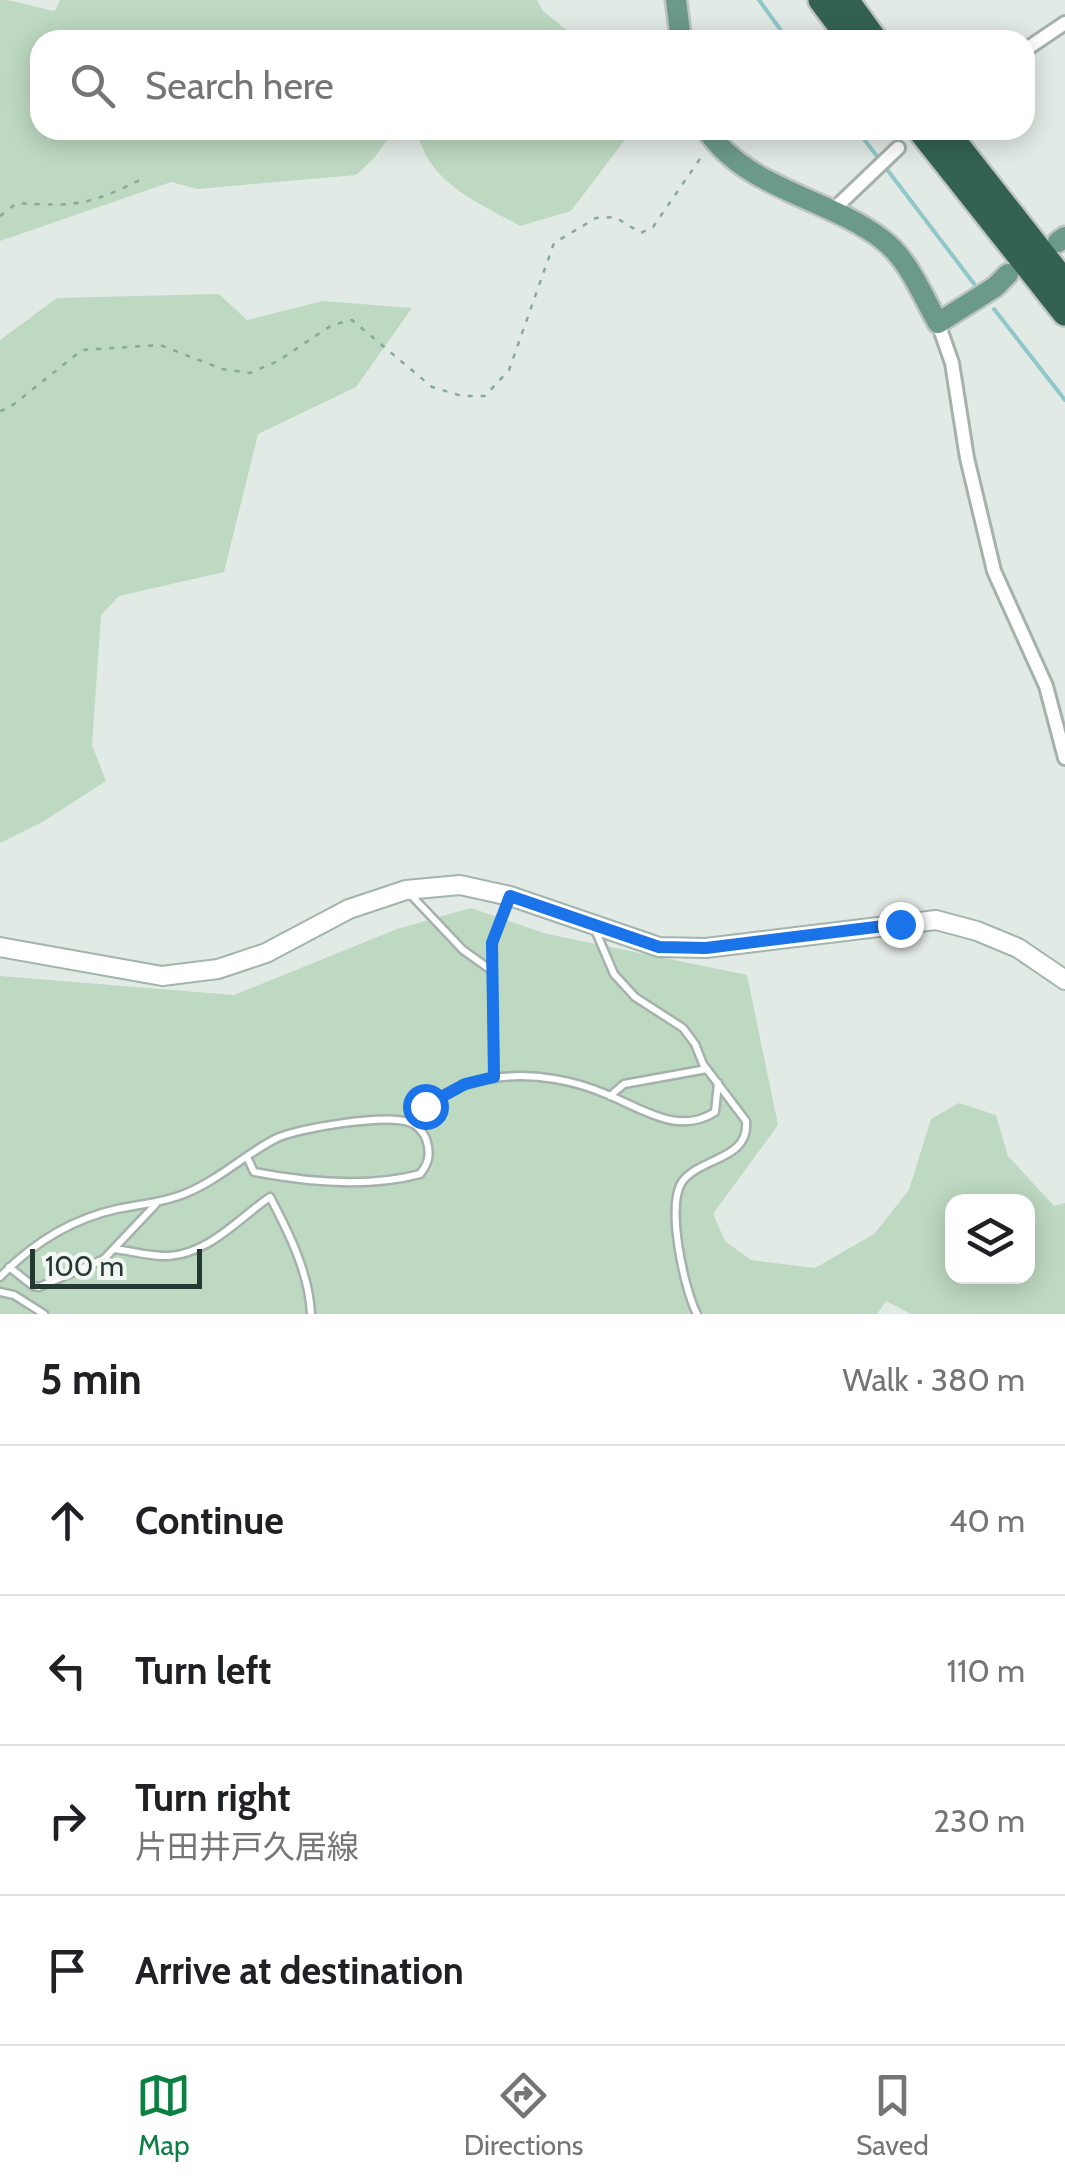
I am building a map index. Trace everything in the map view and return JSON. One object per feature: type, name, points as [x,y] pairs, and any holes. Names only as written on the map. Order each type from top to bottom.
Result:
[{"type":"highway","points":[[821,0],[844,30]]},
{"type":"highway","points":[[846,0],[868,30]]},
{"type":"highway","points":[[928,140],[1065,313]]},
{"type":"highway","points":[[953,140],[1065,283]]},
{"type":"main road","points":[[676,0],[679,30]]},
{"type":"main road","points":[[717,140],[751,171],[884,240],[902,260],[938,323],[995,287],[1008,274]]},
{"type":"main road","points":[[0,948],[162,976],[218,970],[266,953],[349,909],[406,890],[460,885],[510,896],[659,947],[706,948],[936,920],[1018,948],[1065,980]]},
{"type":"street","points":[[1035,43],[1065,23]]},
{"type":"street","points":[[832,211],[898,148]]},
{"type":"street","points":[[938,323],[952,363],[968,458],[994,571],[1046,686],[1065,758]]},
{"type":"lane","points":[[406,890],[463,950],[492,971]]},
{"type":"lane","points":[[494,1077],[492,943],[510,896]]},
{"type":"lane","points":[[593,924],[614,974],[635,996],[683,1028],[707,1069],[746,1121],[747,1131],[741,1145],[694,1170],[677,1192],[675,1224],[697,1314]]},
{"type":"lane","points":[[610,1096],[624,1084],[707,1069]]},
{"type":"lane","points":[[411,1123],[438,1096],[494,1077],[554,1078],[663,1119],[692,1122],[715,1112],[718,1083]]},
{"type":"lane","points":[[0,1277],[47,1238],[90,1216],[158,1202],[201,1187],[276,1138],[376,1121],[411,1123],[425,1134],[429,1151],[428,1164],[420,1174],[363,1181],[280,1177],[254,1172],[248,1159]]},
{"type":"lane","points":[[114,1248],[167,1256],[182,1253],[231,1229],[270,1197],[288,1230],[310,1293],[311,1314]]},
{"type":"lane","points":[[9,1267],[39,1287],[94,1266],[158,1202]]},
{"type":"lane","points":[[0,1292],[14,1295],[44,1314]]},
{"type":"path","points":[[0,411],[82,350],[160,345],[222,369],[250,373],[278,361],[332,325],[352,320],[432,387],[462,396],[485,396],[509,370],[554,242],[596,218],[614,217],[641,233],[654,228],[706,140]]},
{"type":"path","points":[[0,216],[17,204],[83,204],[142,179]]},
{"type":"green space","points":[[0,0],[55,11],[60,0],[537,0],[543,11],[567,30],[30,30],[30,140],[387,140],[356,175],[198,189],[171,182],[0,241]]},
{"type":"green space","points":[[420,140],[624,141],[571,211],[520,226],[456,189],[431,164]]},
{"type":"green space","points":[[219,294],[247,320],[323,301],[412,308],[356,387],[258,434],[224,572],[119,596],[101,615],[92,745],[106,781],[44,821],[0,843],[0,340],[57,298]]},
{"type":"green space","points":[[471,908],[547,934],[747,975],[778,1125],[713,1214],[725,1241],[751,1260],[815,1268],[874,1234],[909,1190],[931,1119],[959,1103],[996,1115],[1008,1156],[1054,1206],[1065,1203],[1065,1314],[911,1314],[886,1301],[877,1314],[0,1314],[0,976],[234,995],[397,929]]},
{"type":"waterway","points":[[759,0],[781,30]]},
{"type":"waterway","points":[[865,140],[975,285]]},
{"type":"waterway","points":[[994,309],[1065,400]]},
{"type":"route","points":[[425,1106],[465,1084],[494,1077],[492,943],[510,896],[659,947],[706,948],[900,924]]}]
